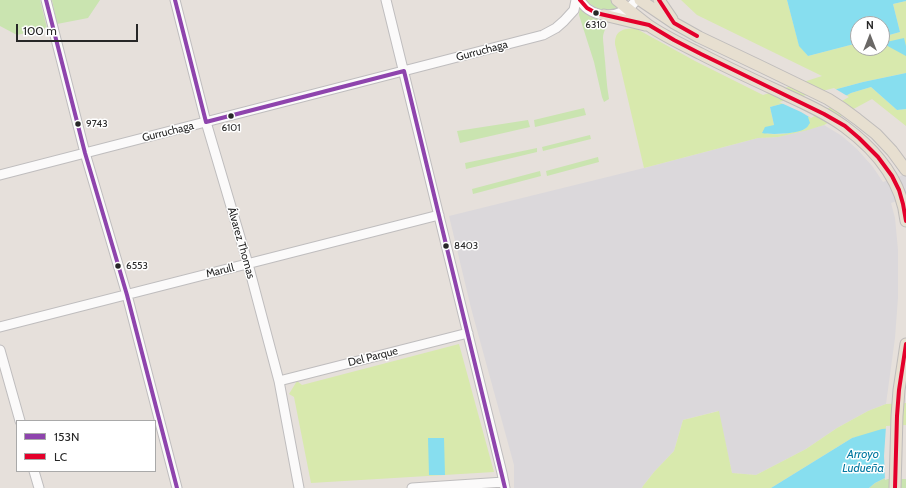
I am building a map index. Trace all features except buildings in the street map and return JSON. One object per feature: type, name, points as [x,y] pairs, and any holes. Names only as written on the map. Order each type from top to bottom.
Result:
[{"type":"main road","points":[[617,0],[649,25],[694,51],[824,114],[845,126],[878,157],[892,176],[899,190],[906,221]]},
{"type":"main road","points":[[640,0],[674,23],[699,37],[828,99],[857,118],[876,134],[906,170]]},
{"type":"main road","points":[[659,0],[674,23]]},
{"type":"main road","points":[[604,15],[649,25]]},
{"type":"main road","points":[[895,488],[896,431],[899,390],[906,344]]},
{"type":"street","points":[[46,0],[85,153],[127,295],[177,488]]},
{"type":"street","name":"Álvarez Thomas","points":[[175,0],[206,122],[248,264],[279,381],[299,488]]},
{"type":"street","points":[[386,0],[505,485],[412,488]]},
{"type":"street","points":[[571,0],[574,10]]},
{"type":"street","points":[[574,10],[579,1],[588,9],[596,13],[614,15],[628,9],[636,0]]},
{"type":"street","name":"Gurruchaga","points":[[0,175],[543,35],[556,28],[574,10]]},
{"type":"street","name":"Marull","points":[[0,327],[439,215]]},
{"type":"street","name":"Del Parque","points":[[279,381],[468,333]]},
{"type":"street","points":[[0,350],[20,420]]},
{"type":"street","points":[[34,472],[39,488]]},
{"type":"shaded area","points":[[824,125],[842,136],[857,149],[873,167],[883,182],[906,174],[906,198],[891,203],[895,218],[898,250],[898,298],[895,338],[886,404],[868,411],[837,428],[806,449],[756,475],[732,473],[718,411],[683,420],[674,451],[654,472],[642,488],[514,488],[514,465],[471,308],[449,216],[758,138],[778,137]]},
{"type":"green space","points":[[0,0],[40,0],[47,28],[17,35],[0,26]]},
{"type":"green space","points":[[52,0],[100,0],[88,18],[57,24]]},
{"type":"green space","points":[[585,0],[611,0],[621,10],[600,11]]},
{"type":"green space","points":[[681,0],[787,0],[799,45],[808,56],[850,45],[850,56],[890,56],[890,35],[900,32],[893,4],[906,1],[906,73],[863,82],[770,107],[774,125],[762,132],[778,134],[805,129],[808,117],[851,93],[871,87],[897,110],[906,109],[906,126],[872,99],[824,125],[808,130],[778,137],[758,138],[644,168],[615,44],[616,36],[620,31],[635,28],[695,61],[763,95],[822,76],[697,15]]},
{"type":"green space","points":[[580,7],[608,20],[603,38],[609,99],[604,102],[594,62],[579,15]]},
{"type":"green space","points":[[584,108],[586,115],[535,127],[534,120]]},
{"type":"green space","points":[[528,120],[530,127],[460,143],[457,131]]},
{"type":"green space","points":[[590,135],[591,139],[543,151],[542,147]]},
{"type":"green space","points":[[537,148],[537,152],[466,169],[465,163]]},
{"type":"green space","points":[[598,157],[599,162],[547,176],[546,171]]},
{"type":"green space","points":[[540,171],[541,176],[473,194],[472,189]]},
{"type":"green space","points":[[459,344],[494,472],[311,483],[294,397],[289,394],[297,381],[302,385]]},
{"type":"green space","points":[[906,403],[906,427],[852,438],[771,488],[642,488],[654,472],[674,451],[683,420],[719,411],[732,473],[756,475],[806,449],[837,428],[868,411],[886,404]]},
{"type":"green space","points":[[887,477],[906,477],[906,488],[869,488]]},
{"type":"water","points":[[787,0],[906,0],[893,4],[900,32],[890,35],[890,16],[850,16],[850,45],[808,56],[799,46]]},
{"type":"water","points":[[904,38],[906,56],[890,47],[890,41]]},
{"type":"water","points":[[906,73],[906,109],[897,110],[871,87],[851,93],[808,117],[810,123],[807,128],[797,132],[785,134],[762,133],[765,127],[774,125],[770,107],[863,82]]},
{"type":"water","name":"Arroyo Ludueña","points":[[906,427],[887,477],[869,488],[771,488],[852,438],[882,429]]},
{"type":"water","points":[[428,438],[444,438],[445,475],[429,475]]},
{"type":"pier","points":[[834,88],[849,97],[811,118],[779,102]]},
{"type":"pier","points":[[906,425],[906,479],[885,480],[884,456],[886,426]]},
{"type":"transit line","name":"153N","points":[[46,0],[85,153],[127,295],[177,488]]},
{"type":"transit line","name":"153N","points":[[175,0],[206,122],[404,71],[505,488]]},
{"type":"transit line","name":"LC","points":[[580,0],[587,8],[596,13],[649,25],[701,54],[824,114],[845,126],[878,157],[892,176],[899,190],[906,221]]},
{"type":"transit line","name":"LC","points":[[659,0],[674,23],[697,36]]},
{"type":"transit line","name":"LC","points":[[895,488],[897,416],[899,390],[906,344]]},
{"type":"place","name":"6310","points":[[596,13]]},
{"type":"place","name":"6101","points":[[231,116]]},
{"type":"place","name":"9743","points":[[78,124]]},
{"type":"place","name":"8403","points":[[446,246]]},
{"type":"place","name":"6553","points":[[118,266]]}]
